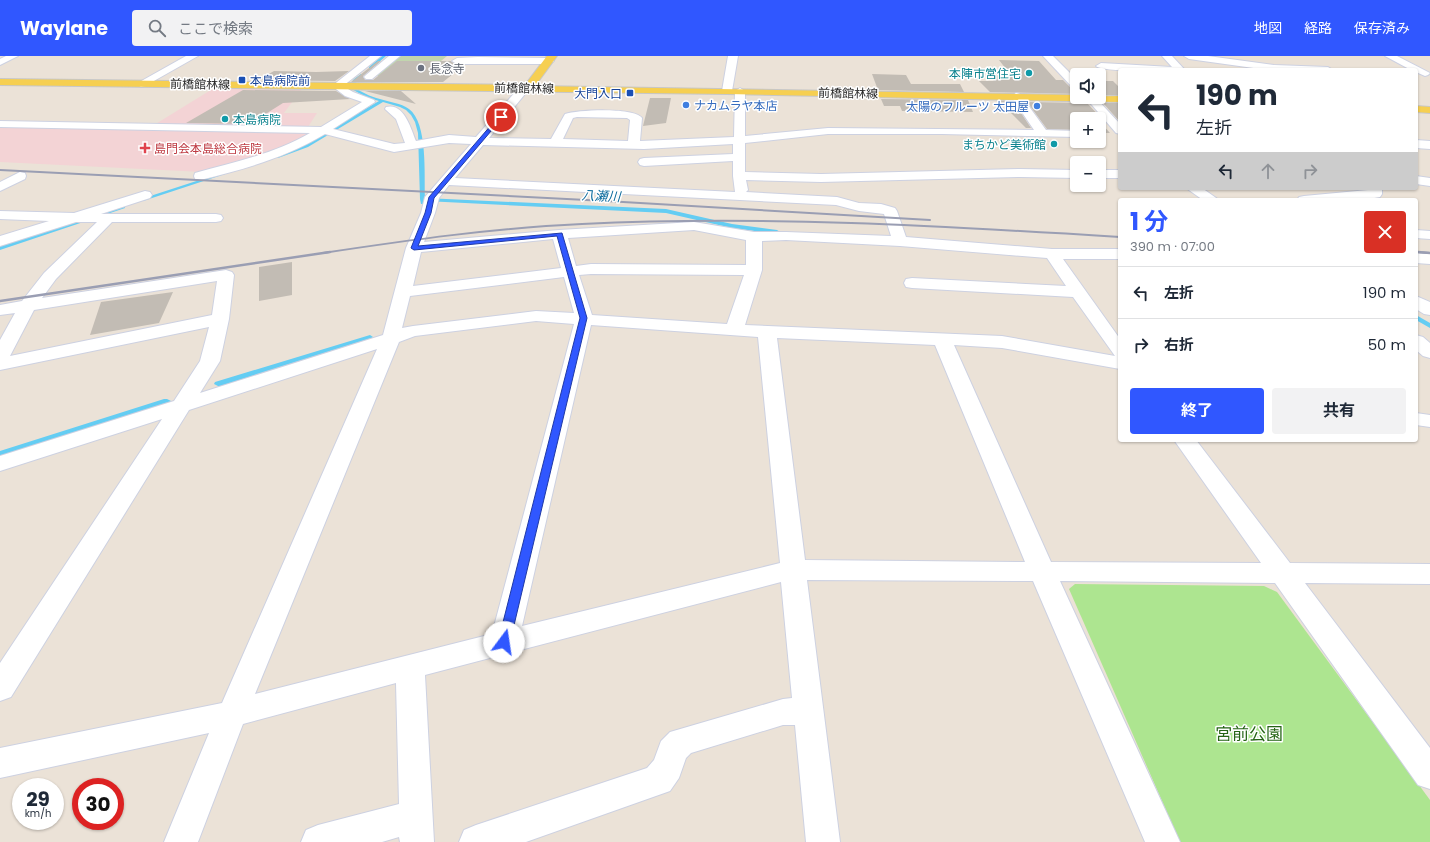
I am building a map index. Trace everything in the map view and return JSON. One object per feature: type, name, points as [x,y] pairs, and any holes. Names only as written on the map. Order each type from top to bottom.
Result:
[{"type":"main road","points":[[528,88],[551,58]]},
{"type":"main road","name":"前橋館林線","points":[[0,82],[350,87],[391,91],[528,88],[1070,97]]},
{"type":"main road","name":"前橋館林線","points":[[1106,98],[1118,99]]},
{"type":"main road","points":[[1418,109],[1430,110]]},
{"type":"street","points":[[0,62],[13,56]]},
{"type":"street","points":[[141,84],[193,56]]},
{"type":"street","points":[[231,176],[308,149],[370,102],[349,94],[350,87],[376,56]]},
{"type":"street","points":[[350,87],[395,56]]},
{"type":"street","points":[[727,91],[733,56]]},
{"type":"street","points":[[1048,56],[1070,79]]},
{"type":"street","points":[[1167,56],[1178,68]]},
{"type":"street","points":[[1189,56],[1218,59],[1268,68]]},
{"type":"street","points":[[1390,56],[1414,68]]},
{"type":"street","points":[[456,61],[551,58]]},
{"type":"street","points":[[1101,66],[1140,68]]},
{"type":"street","points":[[181,842],[232,714],[391,338],[403,292],[420,248],[432,197],[522,92],[528,88]]},
{"type":"street","points":[[740,91],[739,176],[742,195]]},
{"type":"street","points":[[1016,96],[1044,134]]},
{"type":"street","points":[[1097,104],[1117,134]]},
{"type":"street","points":[[390,109],[401,117],[412,145]]},
{"type":"street","points":[[555,143],[569,116],[576,114],[628,115],[636,118],[634,142],[631,145]]},
{"type":"street","points":[[0,124],[330,131],[394,148],[454,139],[631,145],[740,140],[828,131],[942,131],[1070,134]]},
{"type":"street","points":[[200,176],[284,151],[330,131]]},
{"type":"street","points":[[1418,144],[1430,145]]},
{"type":"street","points":[[644,162],[740,157]]},
{"type":"street","points":[[739,176],[821,178],[1070,174]]},
{"type":"street","points":[[1106,174],[1118,174]]},
{"type":"street","points":[[0,187],[20,176]]},
{"type":"street","points":[[1418,180],[1430,182]]},
{"type":"street","points":[[446,181],[838,201],[859,208],[890,211],[900,241]]},
{"type":"street","points":[[1196,190],[1209,198]]},
{"type":"street","points":[[1328,198],[1375,194],[1375,190]]},
{"type":"street","points":[[0,242],[145,194]]},
{"type":"street","points":[[0,215],[101,218],[216,218]]},
{"type":"street","points":[[0,357],[28,306],[50,276],[105,222],[101,218]]},
{"type":"street","points":[[420,248],[560,234],[694,226],[754,237],[786,236],[900,241],[1052,254],[1118,254]]},
{"type":"street","points":[[504,642],[584,318],[560,234]]},
{"type":"street","points":[[1418,234],[1430,235]]},
{"type":"street","points":[[734,330],[754,270],[754,237]]},
{"type":"street","points":[[1052,254],[1118,349]]},
{"type":"street","points":[[1418,258],[1430,259]]},
{"type":"street","points":[[403,292],[591,269],[754,270]]},
{"type":"street","points":[[0,310],[226,275],[220,319],[210,361],[0,688]]},
{"type":"street","points":[[912,283],[1078,292]]},
{"type":"street","points":[[0,464],[413,331],[536,316],[584,318],[767,332],[1002,342],[1118,363]]},
{"type":"street","points":[[0,364],[220,319]]},
{"type":"street","points":[[767,332],[823,842]]},
{"type":"street","points":[[942,339],[1042,572],[1163,842]]},
{"type":"street","points":[[1418,343],[1430,352]]},
{"type":"street","points":[[1418,419],[1430,421]]},
{"type":"street","points":[[1186,442],[1430,774]]},
{"type":"street","points":[[0,763],[232,714],[504,642],[792,570],[1430,574]]},
{"type":"street","points":[[318,842],[416,829],[410,667]]},
{"type":"street","points":[[476,842],[658,780],[668,767],[672,751],[681,742],[782,712],[808,711]]},
{"type":"shaded area","points":[[214,88],[301,90],[284,113],[317,113],[308,127],[154,125]]},
{"type":"shaded area","name":"島門会本島総合病院","points":[[0,125],[300,131],[309,136],[296,145],[203,172],[0,162]]},
{"type":"green space","points":[[400,56],[447,56],[423,76],[377,76]]},
{"type":"green space","name":"宮前公園","points":[[1075,584],[1264,586],[1277,592],[1430,800],[1430,842],[1180,842],[1069,589]]},
{"type":"building","points":[[999,60],[1039,61],[1056,80],[1063,80],[1070,87],[1070,94],[990,92],[979,81],[994,81],[987,73],[1009,73]]},
{"type":"building","name":"長念寺","points":[[378,61],[381,61],[363,76],[365,80],[373,80],[397,61],[451,61],[456,65],[463,66],[443,82],[351,82]]},
{"type":"building","points":[[274,71],[349,71],[335,81],[258,80]]},
{"type":"building","points":[[872,74],[906,75],[911,84],[960,84],[964,92],[878,90]]},
{"type":"building","points":[[1106,81],[1113,81],[1118,86],[1118,95],[1106,95]]},
{"type":"building","points":[[243,90],[336,91],[350,99],[283,103],[253,122],[253,124],[186,123]]},
{"type":"building","points":[[365,91],[401,91],[416,104]]},
{"type":"building","points":[[650,98],[671,98],[666,123],[643,126]]},
{"type":"building","points":[[881,99],[968,100],[973,112],[902,111],[900,106],[884,106]]},
{"type":"building","points":[[999,101],[1013,101],[1031,128],[1026,128]]},
{"type":"building","points":[[1027,102],[1088,104],[1096,112],[1070,112],[1070,130],[1047,129]]},
{"type":"building","points":[[1118,103],[1118,120],[1104,104]]},
{"type":"building","points":[[292,262],[292,295],[259,301],[259,267]]},
{"type":"building","points":[[173,292],[159,323],[90,335],[101,302]]},
{"type":"waterway","name":"八瀬川","points":[[370,68],[384,56]]},
{"type":"waterway","name":"八瀬川","points":[[361,75],[350,87],[370,97],[383,101]]},
{"type":"waterway","points":[[276,157],[306,146],[383,101]]},
{"type":"waterway","name":"八瀬川","points":[[383,101],[402,106],[408,110],[417,122],[420,133],[423,199]]},
{"type":"waterway","points":[[141,200],[223,174]]},
{"type":"waterway","name":"八瀬川","points":[[423,199],[666,211],[732,226],[777,232]]},
{"type":"waterway","points":[[0,248],[123,207]]},
{"type":"waterway","name":"八瀬川","points":[[1418,318],[1430,326]]},
{"type":"waterway","points":[[218,384],[370,337]]},
{"type":"waterway","points":[[0,454],[167,401]]},
{"type":"railway","points":[[0,170],[606,201],[930,220]]},
{"type":"railway","points":[[323,253],[420,239],[484,232],[549,226],[649,222],[784,221],[851,223],[1118,237]]},
{"type":"railway","points":[[0,301],[330,252]]},
{"type":"railway","points":[[1418,252],[1430,253],[1418,252]]},
{"type":"place","name":"長念寺","points":[[421,68]]},
{"type":"place","name":"本陣市営住宅","points":[[1029,73]]},
{"type":"place","name":"本島病院前","points":[[242,80]]},
{"type":"place","name":"大門入口","points":[[630,93]]},
{"type":"place","name":"ナカムラヤ本店","points":[[686,105]]},
{"type":"place","name":"太陽のフルーツ 太田屋","points":[[1037,106]]},
{"type":"place","name":"本島病院","points":[[225,119]]},
{"type":"place","name":"まちかど美術館","points":[[1054,144]]},
{"type":"place","name":"島門会本島総合病院","points":[[145,148]]},
{"type":"route","points":[[501,117],[432,197],[428,213],[414,248],[560,234],[584,318],[504,642]]}]
